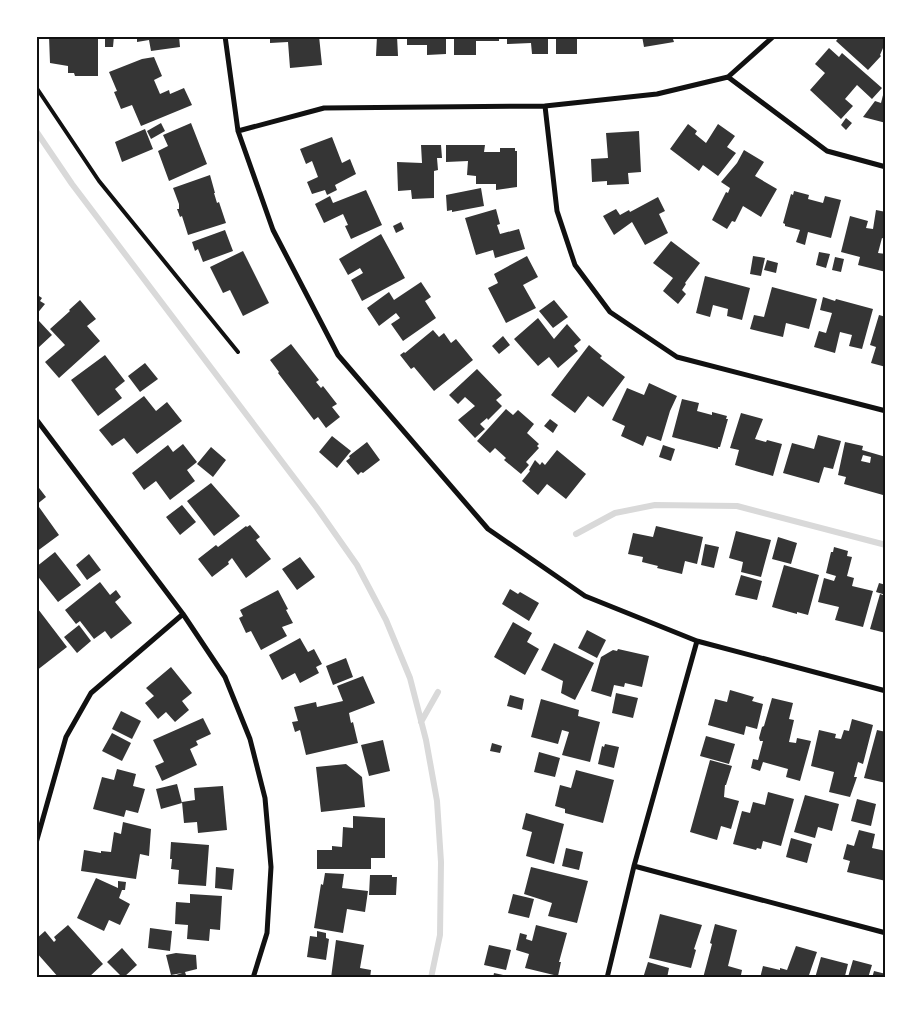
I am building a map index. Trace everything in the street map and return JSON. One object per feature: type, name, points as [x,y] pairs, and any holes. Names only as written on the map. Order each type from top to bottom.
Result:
[{"type":"street","points":[[225,36],[238,131],[273,230],[338,355],[488,529],[585,596],[697,641],[886,691]]},
{"type":"street","points":[[238,131],[324,108],[545,106],[657,94],[728,76],[774,36]]},
{"type":"street","points":[[728,76],[828,151],[886,167]]},
{"type":"street","points":[[545,106],[557,211],[575,265],[610,312],[678,357],[886,411]]},
{"type":"street","points":[[36,419],[183,614],[225,677],[250,739],[265,798],[271,867],[267,933],[254,978]]},
{"type":"street","points":[[36,843],[66,737],[91,693],[183,614]]},
{"type":"street","points":[[607,978],[634,866],[697,641]]},
{"type":"street","points":[[634,866],[886,933]]},
{"type":"lane","points":[[36,87],[100,180],[238,352]]},
{"type":"building","points":[[49,36],[98,36],[98,76],[75,76],[74,73],[68,73],[68,66],[50,63]]},
{"type":"building","points":[[105,36],[114,36],[113,47],[105,47]]},
{"type":"building","points":[[137,36],[179,36],[180,47],[151,51],[149,40],[137,42]]},
{"type":"building","points":[[270,36],[319,36],[322,65],[290,68],[288,42],[270,43]]},
{"type":"building","points":[[377,36],[397,36],[398,56],[376,56]]},
{"type":"building","points":[[407,36],[446,36],[446,54],[427,55],[427,45],[407,45]]},
{"type":"building","points":[[452,36],[499,36],[499,41],[476,41],[476,55],[454,55],[454,38]]},
{"type":"building","points":[[507,36],[548,36],[548,54],[532,54],[531,43],[507,44]]},
{"type":"building","points":[[556,36],[577,36],[577,54],[556,54]]},
{"type":"building","points":[[642,36],[672,36],[674,42],[644,47]]},
{"type":"building","points":[[840,36],[886,36],[886,47],[883,48],[881,56],[868,70],[836,41]]},
{"type":"building","points":[[829,48],[839,57],[842,53],[882,88],[872,99],[857,85],[845,99],[853,106],[841,119],[810,90],[825,73],[815,64]]},
{"type":"building","points":[[154,57],[162,76],[154,80],[160,94],[169,90],[170,94],[184,88],[192,105],[141,126],[132,105],[121,109],[114,92],[117,91],[109,72],[142,59]]},
{"type":"building","points":[[884,91],[886,91],[886,123],[863,117],[875,101],[881,103]]},
{"type":"building","points":[[846,118],[852,123],[846,130],[841,125]]},
{"type":"building","points":[[161,123],[165,131],[151,139],[147,131]]},
{"type":"building","points":[[191,123],[207,164],[169,181],[158,151],[168,146],[163,135]]},
{"type":"building","points":[[688,124],[697,131],[695,134],[706,143],[718,124],[735,136],[727,147],[736,153],[718,176],[703,165],[699,171],[670,149]]},
{"type":"building","points":[[145,129],[153,149],[122,162],[115,142]]},
{"type":"building","points":[[639,131],[641,172],[628,173],[629,184],[607,185],[607,181],[592,182],[591,159],[608,158],[606,133]]},
{"type":"building","points":[[332,137],[342,163],[350,159],[356,174],[335,185],[337,190],[327,195],[325,190],[312,194],[307,182],[318,177],[312,161],[306,164],[300,149]]},
{"type":"building","points":[[421,145],[441,145],[442,158],[437,158],[438,170],[434,171],[434,198],[412,199],[411,190],[398,191],[397,162],[422,163]]},
{"type":"building","points":[[446,145],[485,145],[484,152],[500,152],[500,148],[515,148],[515,151],[517,151],[517,187],[496,190],[496,184],[476,184],[476,176],[467,175],[468,161],[446,162]]},
{"type":"building","points":[[744,150],[764,162],[755,176],[777,189],[761,217],[743,206],[735,222],[732,221],[727,229],[712,220],[726,192],[728,193],[730,188],[721,182],[737,163]]},
{"type":"building","points":[[210,175],[217,203],[219,202],[226,223],[188,235],[182,216],[180,217],[177,209],[179,209],[179,204],[173,188]]},
{"type":"building","points":[[481,188],[484,206],[452,212],[452,210],[447,211],[446,195]]},
{"type":"building","points":[[366,190],[382,225],[351,239],[345,226],[348,225],[343,214],[324,223],[315,204],[330,196],[333,203]]},
{"type":"building","points":[[794,191],[809,195],[808,199],[823,203],[825,196],[841,200],[831,238],[808,232],[805,245],[796,242],[800,230],[785,226],[783,223],[791,194],[793,195]]},
{"type":"building","points":[[658,197],[665,211],[659,214],[668,233],[645,245],[632,222],[614,235],[603,216],[616,209],[620,215],[629,210],[630,212]]},
{"type":"building","points":[[496,209],[500,224],[497,225],[500,234],[519,229],[525,249],[495,258],[493,250],[476,255],[465,218]]},
{"type":"building","points":[[876,210],[886,212],[886,236],[885,239],[882,238],[878,253],[886,254],[886,272],[858,265],[860,257],[841,252],[850,216],[868,221],[866,228],[873,229]]},
{"type":"building","points":[[401,222],[404,229],[396,233],[393,226]]},
{"type":"building","points":[[225,230],[233,251],[203,262],[198,249],[195,251],[192,242]]},
{"type":"building","points":[[381,234],[405,278],[362,301],[351,280],[363,273],[360,268],[348,275],[339,259]]},
{"type":"building","points":[[671,241],[700,263],[685,283],[682,290],[686,294],[678,304],[663,291],[673,278],[653,263]]},
{"type":"building","points":[[243,251],[269,303],[243,316],[230,290],[223,293],[210,267]]},
{"type":"building","points":[[819,252],[830,254],[826,268],[816,265]]},
{"type":"building","points":[[527,256],[538,277],[523,285],[536,308],[506,323],[488,288],[498,283],[494,274]]},
{"type":"building","points":[[753,256],[765,258],[761,276],[750,274]]},
{"type":"building","points":[[835,257],[844,259],[841,272],[832,270]]},
{"type":"building","points":[[767,260],[778,263],[776,273],[764,270]]},
{"type":"building","points":[[705,276],[750,288],[742,320],[727,316],[728,309],[713,305],[710,317],[696,313]]},
{"type":"building","points":[[421,282],[431,297],[425,301],[436,318],[403,341],[391,324],[400,318],[396,313],[379,326],[367,308],[389,292],[394,300]]},
{"type":"building","points":[[772,287],[817,299],[809,329],[786,323],[783,337],[750,329],[754,315],[764,317]]},
{"type":"building","points":[[36,294],[42,298],[40,301],[45,304],[36,315]]},
{"type":"building","points":[[823,297],[873,309],[862,349],[849,346],[852,335],[840,332],[835,353],[814,347],[819,331],[826,333],[832,313],[820,310]]},
{"type":"building","points":[[80,300],[96,319],[87,326],[100,341],[59,378],[45,362],[65,345],[50,329]]},
{"type":"building","points":[[554,300],[568,317],[553,328],[539,311]]},
{"type":"building","points":[[879,315],[886,317],[886,367],[871,363],[876,347],[870,345]]},
{"type":"building","points":[[538,318],[554,339],[567,324],[581,340],[574,346],[578,351],[558,368],[549,357],[538,366],[514,339]]},
{"type":"building","points":[[39,321],[52,335],[38,348],[36,345],[36,324]]},
{"type":"building","points":[[433,330],[439,337],[444,333],[451,343],[456,339],[473,360],[434,391],[414,367],[411,369],[400,355]]},
{"type":"building","points":[[503,336],[510,345],[499,354],[492,346]]},
{"type":"building","points":[[291,344],[319,380],[316,382],[321,388],[323,386],[337,404],[332,407],[340,417],[326,428],[318,417],[314,420],[270,360]]},
{"type":"building","points":[[589,345],[602,356],[600,358],[625,377],[603,407],[588,396],[575,413],[551,395]]},
{"type":"building","points":[[105,355],[125,381],[115,389],[122,398],[98,416],[71,380]]},
{"type":"building","points":[[145,363],[158,379],[140,392],[128,376]]},
{"type":"building","points":[[477,369],[502,395],[496,400],[502,406],[488,420],[487,418],[480,424],[485,429],[475,438],[458,420],[475,406],[465,397],[458,404],[449,395]]},
{"type":"building","points":[[649,383],[677,396],[670,411],[661,441],[647,436],[643,446],[621,436],[625,426],[612,420],[627,388],[644,395]]},
{"type":"building","points":[[144,396],[156,411],[167,402],[182,421],[137,454],[124,438],[112,446],[99,430]]},
{"type":"building","points":[[682,399],[699,403],[697,411],[727,416],[726,419],[728,419],[718,449],[672,437]]},
{"type":"building","points":[[506,409],[513,415],[518,410],[534,424],[527,433],[539,444],[537,446],[539,448],[526,462],[529,465],[521,474],[504,460],[506,458],[495,448],[490,453],[477,441]]},
{"type":"building","points":[[741,413],[763,419],[755,439],[782,444],[773,476],[735,465],[739,450],[730,448]]},
{"type":"building","points":[[550,419],[558,425],[553,433],[544,426]]},
{"type":"building","points":[[818,435],[841,441],[833,469],[824,467],[819,483],[783,473],[792,443],[814,449]]},
{"type":"building","points":[[332,436],[351,451],[337,468],[319,452]]},
{"type":"building","points":[[367,442],[380,460],[358,475],[346,461],[350,458],[349,456]]},
{"type":"building","points":[[845,442],[863,446],[862,450],[886,457],[886,484],[883,495],[844,484],[846,477],[838,475]],"holes":[[[863,455],[871,457],[870,463],[861,461]]]},
{"type":"building","points":[[183,444],[197,462],[187,470],[195,481],[170,500],[156,481],[144,490],[132,473],[168,445],[173,452]]},
{"type":"building","points":[[663,445],[675,449],[671,461],[659,457]]},
{"type":"building","points":[[211,447],[226,460],[213,477],[197,464]]},
{"type":"building","points":[[557,450],[586,474],[566,499],[547,484],[538,495],[522,481],[530,471],[535,460],[540,465],[542,462],[545,465]]},
{"type":"building","points":[[211,483],[240,516],[214,536],[187,501]]},
{"type":"building","points":[[36,484],[46,497],[36,505]]},
{"type":"building","points":[[182,505],[196,522],[180,535],[166,517]]},
{"type":"building","points":[[39,507],[59,535],[36,552],[36,509]]},
{"type":"building","points":[[250,525],[260,537],[256,540],[271,559],[246,578],[232,558],[228,562],[229,564],[212,577],[198,559],[216,545],[218,547]]},
{"type":"building","points":[[656,526],[703,537],[697,564],[685,561],[682,574],[657,568],[658,566],[642,562],[643,557],[628,554],[633,533],[653,537]]},
{"type":"building","points":[[736,531],[771,540],[761,577],[741,572],[743,562],[729,558]]},
{"type":"building","points":[[778,537],[797,543],[791,564],[772,559]]},
{"type":"building","points":[[705,544],[719,547],[714,568],[701,565]]},
{"type":"building","points":[[834,547],[848,551],[847,556],[852,557],[847,576],[854,578],[852,586],[873,591],[863,627],[835,620],[839,607],[818,602],[824,578],[834,581],[836,576],[826,573]]},
{"type":"building","points":[[55,552],[81,585],[58,602],[36,574],[36,567]]},
{"type":"building","points":[[89,554],[101,570],[87,580],[76,565]]},
{"type":"building","points":[[300,557],[315,577],[297,590],[282,569]]},
{"type":"building","points":[[784,565],[819,575],[808,615],[772,607]]},
{"type":"building","points":[[741,575],[762,581],[757,600],[735,595]]},
{"type":"building","points":[[100,582],[110,595],[116,590],[121,597],[115,602],[132,623],[111,639],[105,631],[94,639],[80,621],[76,624],[65,610]]},
{"type":"building","points":[[879,583],[886,585],[886,595],[876,592]]},
{"type":"building","points":[[510,589],[518,594],[520,592],[539,603],[529,621],[502,604]]},
{"type":"building","points":[[278,590],[293,623],[282,627],[287,636],[261,650],[251,631],[246,633],[239,618],[243,616],[240,610]]},
{"type":"building","points":[[880,594],[886,596],[886,633],[870,629]]},
{"type":"building","points":[[38,609],[67,647],[36,671],[36,610]]},
{"type":"building","points":[[513,622],[532,633],[527,642],[539,649],[525,675],[494,657]]},
{"type":"building","points":[[79,625],[91,641],[77,653],[64,637]]},
{"type":"building","points":[[587,630],[606,640],[597,658],[578,648]]},
{"type":"building","points":[[300,638],[308,652],[314,649],[322,664],[316,667],[319,673],[300,683],[295,673],[282,680],[269,655]]},
{"type":"building","points":[[554,643],[594,663],[575,700],[561,693],[563,681],[541,670]]},
{"type":"building","points":[[618,649],[649,656],[642,687],[625,683],[624,687],[614,685],[611,697],[591,691],[601,657]]},
{"type":"building","points":[[346,658],[353,677],[333,685],[326,666]]},
{"type":"building","points":[[171,667],[192,693],[182,701],[189,710],[175,722],[166,712],[158,719],[145,703],[154,696],[146,688]]},
{"type":"building","points":[[363,676],[375,703],[349,713],[358,743],[306,755],[300,730],[295,732],[292,722],[298,721],[294,707],[316,702],[317,707],[343,701],[337,686]]},
{"type":"building","points":[[730,690],[754,697],[752,701],[763,704],[757,729],[746,726],[744,735],[708,725],[715,699],[727,702]]},
{"type":"building","points":[[616,693],[638,698],[633,718],[612,713]]},
{"type":"building","points":[[510,695],[524,699],[522,710],[507,706]]},
{"type":"building","points":[[772,698],[793,703],[789,719],[794,720],[789,742],[796,743],[797,738],[811,741],[800,781],[786,777],[788,769],[763,762],[760,771],[751,768],[753,759],[758,760],[763,741],[760,741],[759,738]]},
{"type":"building","points":[[541,699],[579,710],[578,716],[600,722],[590,762],[562,755],[569,732],[562,730],[558,744],[531,737]]},
{"type":"building","points":[[121,711],[141,721],[132,739],[112,729]]},
{"type":"building","points":[[203,718],[211,734],[196,741],[198,745],[190,749],[197,765],[162,781],[155,766],[164,762],[153,740]]},
{"type":"building","points":[[852,719],[873,725],[863,764],[858,762],[854,777],[857,777],[850,797],[829,792],[834,772],[811,766],[819,730],[836,734],[835,738],[841,739],[844,730],[849,731]]},
{"type":"building","points":[[877,730],[886,732],[886,783],[864,778]]},
{"type":"building","points":[[112,733],[131,743],[122,761],[102,751]]},
{"type":"building","points":[[706,736],[735,744],[729,764],[700,756]]},
{"type":"building","points":[[383,740],[390,771],[369,776],[361,745]]},
{"type":"building","points":[[492,743],[502,746],[500,753],[490,751]]},
{"type":"building","points":[[605,744],[619,747],[614,768],[598,764],[602,746],[604,747]]},
{"type":"building","points":[[539,752],[560,758],[555,777],[534,772]]},
{"type":"building","points":[[710,760],[732,766],[725,785],[724,797],[739,801],[731,829],[721,826],[717,840],[690,832]]},
{"type":"building","points":[[346,764],[362,777],[365,807],[321,812],[316,767]]},
{"type":"building","points":[[117,769],[136,774],[133,786],[145,789],[138,813],[126,810],[124,817],[93,809],[102,777],[114,780]]},
{"type":"building","points":[[576,770],[614,780],[603,823],[565,813],[565,809],[555,806],[560,785],[571,788]]},
{"type":"building","points":[[177,784],[182,803],[161,809],[156,789]]},
{"type":"building","points":[[223,786],[227,830],[198,833],[197,822],[184,823],[182,802],[195,800],[194,788]]},
{"type":"building","points":[[768,792],[794,799],[781,846],[763,841],[761,849],[757,848],[756,850],[733,844],[742,811],[750,813],[753,802],[765,805]]},
{"type":"building","points":[[805,795],[839,804],[832,831],[818,827],[815,838],[794,832]]},
{"type":"building","points":[[857,799],[876,804],[871,826],[851,821]]},
{"type":"building","points":[[526,813],[564,824],[554,864],[526,856],[532,832],[522,829]]},
{"type":"building","points":[[353,816],[385,818],[385,858],[371,858],[371,869],[317,869],[317,850],[332,850],[332,846],[342,847],[343,827],[353,828]]},
{"type":"building","points":[[123,822],[151,829],[149,856],[140,854],[136,879],[81,871],[84,850],[101,853],[101,851],[111,852],[114,832],[121,834]]},
{"type":"building","points":[[859,830],[875,834],[872,848],[886,851],[886,881],[847,872],[850,861],[843,859],[847,844],[854,846]]},
{"type":"building","points":[[791,838],[812,844],[807,863],[786,857]]},
{"type":"building","points":[[171,842],[209,845],[206,886],[178,884],[179,870],[171,869]]},
{"type":"building","points":[[566,848],[583,852],[579,870],[562,866]]},
{"type":"building","points":[[216,867],[234,869],[232,890],[215,888]]},
{"type":"building","points":[[531,867],[588,881],[577,923],[548,916],[552,903],[524,894]]},
{"type":"building","points":[[325,873],[344,874],[342,888],[368,891],[365,912],[347,909],[343,933],[314,928],[321,884],[323,885]]},
{"type":"building","points":[[370,875],[392,875],[392,877],[397,877],[396,895],[369,895]]},
{"type":"building","points":[[96,878],[118,888],[118,881],[126,882],[125,890],[122,890],[119,898],[130,904],[120,925],[109,920],[104,931],[77,918]]},
{"type":"building","points":[[190,894],[222,896],[220,930],[210,929],[209,941],[187,939],[188,925],[175,924],[176,902],[190,903]]},
{"type":"building","points":[[513,894],[534,899],[529,918],[508,913]]},
{"type":"building","points":[[660,914],[702,925],[694,949],[696,950],[691,968],[649,958]]},
{"type":"building","points":[[715,924],[737,930],[728,966],[742,970],[741,975],[748,978],[703,978]]},
{"type":"building","points":[[68,925],[103,964],[88,978],[59,978],[36,952],[36,939],[45,931],[54,942],[56,940],[54,937]]},
{"type":"building","points":[[536,925],[567,933],[559,962],[561,962],[558,976],[525,968],[529,954],[516,950],[520,933],[527,935],[526,939],[532,941]]},
{"type":"building","points":[[150,928],[172,931],[170,951],[148,948]]},
{"type":"building","points":[[317,931],[326,933],[326,938],[329,939],[326,960],[307,957],[310,936],[317,937]]},
{"type":"building","points":[[336,940],[364,945],[360,968],[371,970],[370,978],[331,978]]},
{"type":"building","points":[[489,945],[511,950],[506,970],[484,965]]},
{"type":"building","points":[[796,946],[817,952],[808,978],[760,978],[763,966],[787,970]]},
{"type":"building","points":[[122,948],[137,965],[123,978],[107,962]]},
{"type":"building","points":[[176,953],[196,955],[197,969],[185,972],[187,978],[167,978],[182,973],[171,975],[166,955]]},
{"type":"building","points":[[821,957],[848,964],[845,976],[848,977],[853,960],[872,965],[868,978],[815,978]]},
{"type":"building","points":[[648,962],[669,968],[667,978],[643,978]]},
{"type":"building","points":[[874,971],[886,974],[886,978],[872,978]]},
{"type":"building","points":[[494,973],[512,977],[512,978],[493,978]]},
{"type":"waterway","points":[[36,131],[72,184],[317,508],[357,565],[386,620],[410,678],[426,740],[437,801],[441,862],[440,935],[431,978]]},
{"type":"waterway","points":[[576,534],[615,513],[655,505],[737,506],[886,545]]},
{"type":"waterway","points":[[421,722],[438,692]]}]
